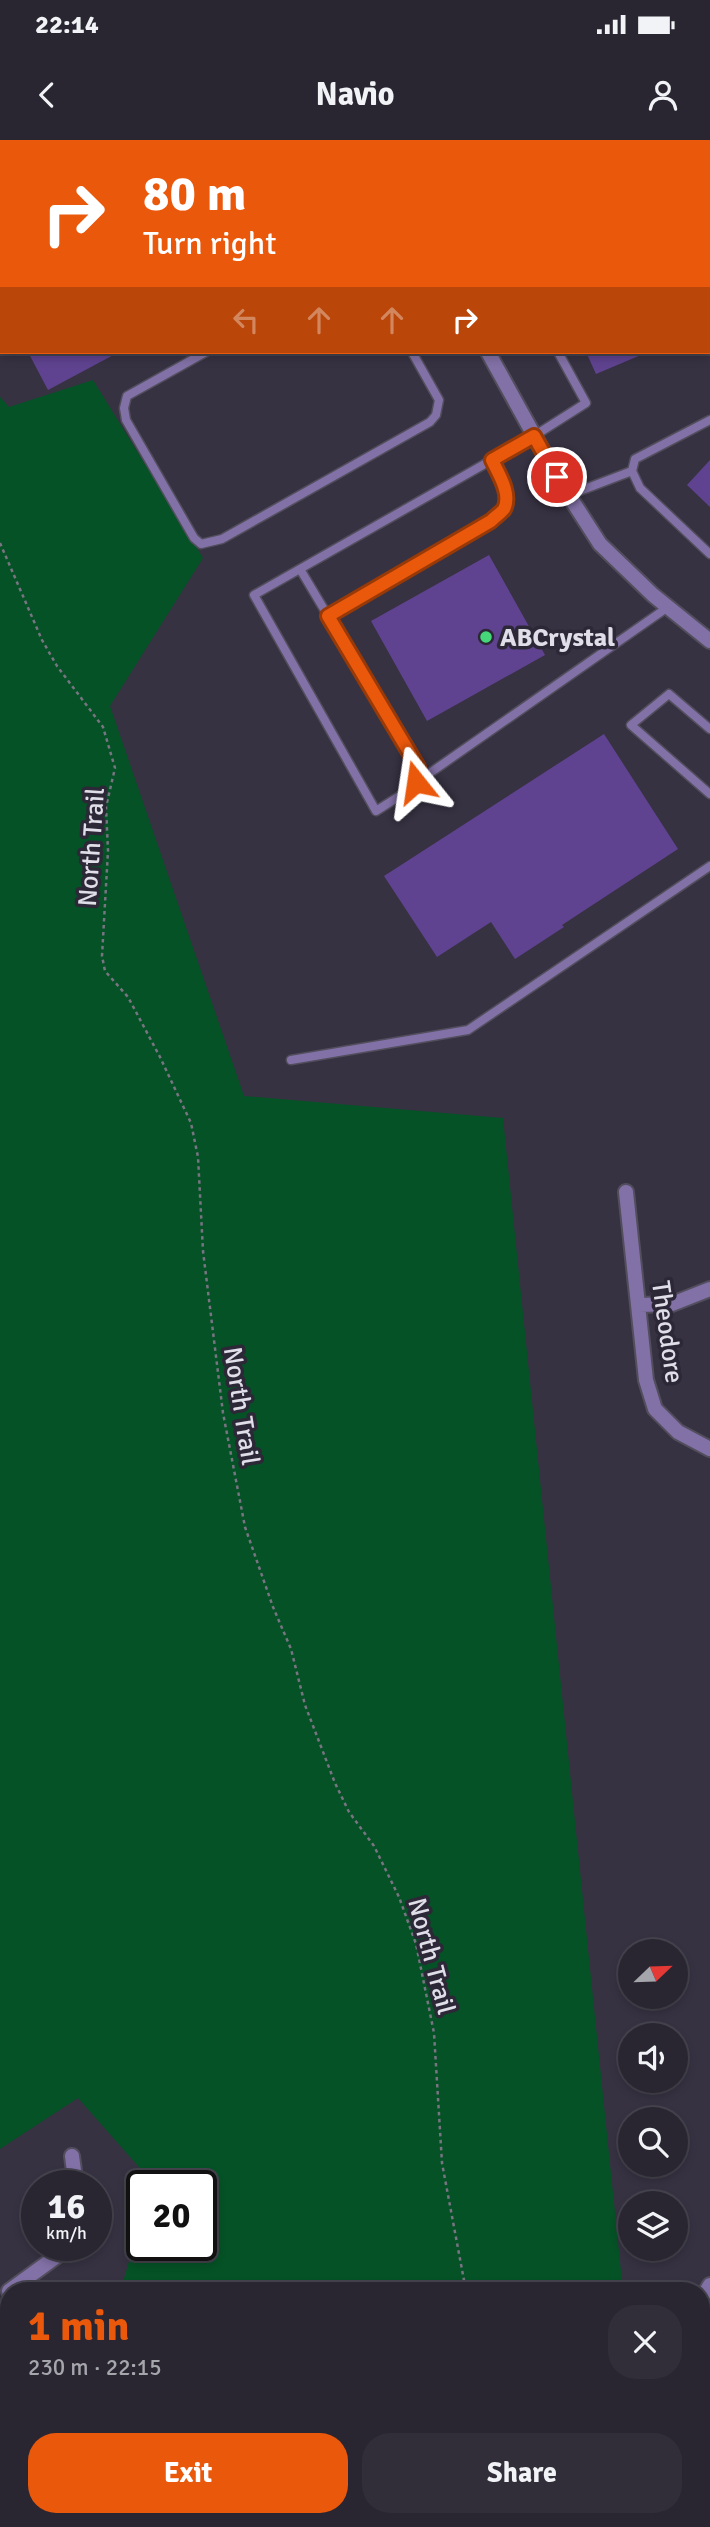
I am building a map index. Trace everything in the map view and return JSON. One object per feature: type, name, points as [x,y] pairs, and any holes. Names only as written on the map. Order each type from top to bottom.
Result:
[{"type":"street","points":[[489,354],[534,436],[600,544],[668,607],[710,641]]},
{"type":"street","name":"Theodore","points":[[626,1192],[646,1380],[655,1409],[678,1432],[710,1449]]},
{"type":"street","points":[[639,1305],[672,1304],[710,1289]]},
{"type":"street","points":[[72,2155],[74,2170]]},
{"type":"street","points":[[21,2282],[50,2261]]},
{"type":"lane","points":[[202,354],[127,396],[124,408],[126,420],[194,538],[201,544],[222,539],[430,422],[436,415],[439,400],[413,354]]},
{"type":"lane","points":[[300,569],[418,767],[414,787],[376,811],[254,595],[534,436],[586,403],[559,354]]},
{"type":"lane","points":[[710,420],[635,459],[632,471],[639,488],[710,554]]},
{"type":"lane","points":[[328,616],[491,521],[505,507],[506,498],[492,460]]},
{"type":"lane","points":[[569,495],[632,471]]},
{"type":"lane","points":[[416,782],[668,607]]},
{"type":"lane","points":[[710,729],[669,694],[631,726],[710,794]]},
{"type":"lane","points":[[290,1060],[468,1030],[710,866]]},
{"type":"path","name":"North Trail","points":[[0,543],[42,640],[57,666],[103,727],[115,768],[106,807],[108,851],[102,956],[104,971],[128,997],[191,1123],[198,1157],[203,1251],[223,1413],[245,1527],[291,1649],[305,1705],[335,1783],[349,1812],[374,1846],[399,1897],[416,1944],[434,2033],[442,2163],[464,2282]]},
{"type":"green space","points":[[93,380],[203,558],[110,706],[244,1096],[503,1118],[622,2282],[123,2282],[129,2261],[217,2261],[217,2170],[142,2170],[78,2098],[0,2149],[0,397],[9,407]]},
{"type":"building","points":[[29,354],[115,354],[48,390]]},
{"type":"building","points":[[587,354],[643,354],[596,374]]},
{"type":"building","points":[[710,460],[710,507],[687,485]]},
{"type":"building","points":[[489,555],[545,655],[427,721],[371,621]]},
{"type":"building","points":[[604,734],[678,849],[515,959],[491,922],[437,957],[384,876]]},
{"type":"place","name":"ABCrystal","points":[[486,637]]},
{"type":"route","points":[[416,782],[418,767],[328,616],[491,521],[505,507],[506,498],[492,460],[534,436],[557,477]]}]
